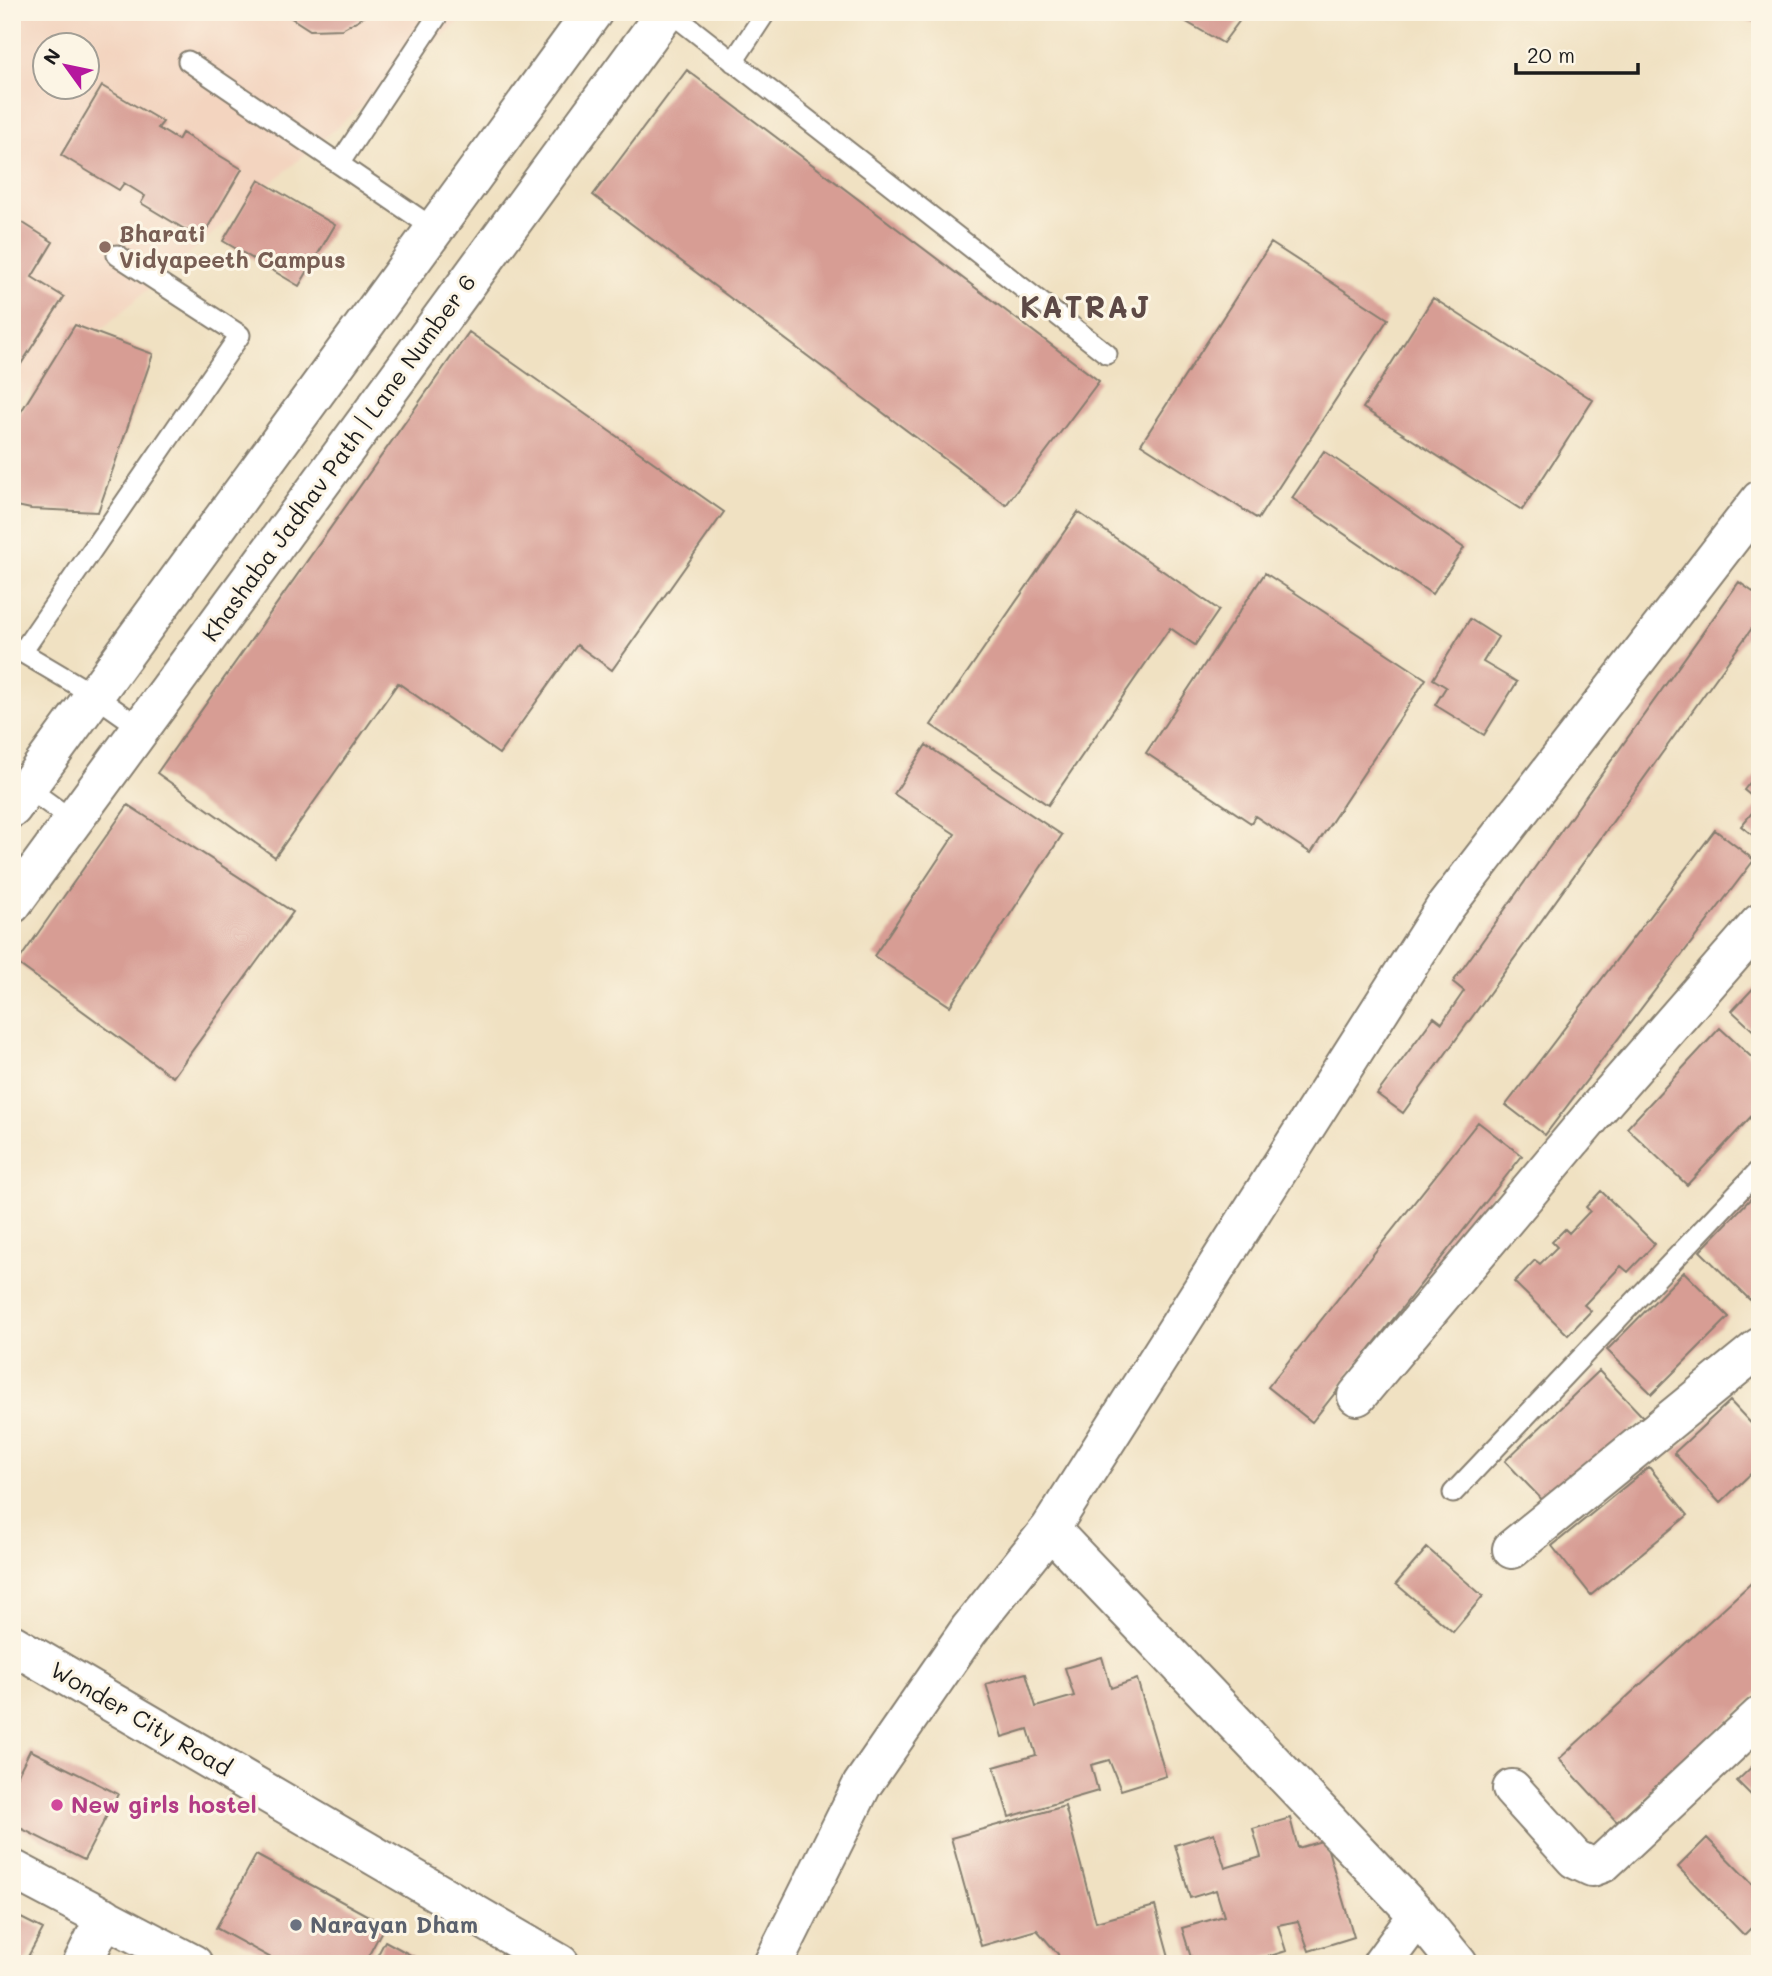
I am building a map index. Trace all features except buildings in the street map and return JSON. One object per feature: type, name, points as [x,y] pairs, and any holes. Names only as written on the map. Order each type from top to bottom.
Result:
[{"type":"street","points":[[17,791],[94,695],[593,12]]},
{"type":"street","name":"Khashaba Jadhav Path | Lane Number 6","points":[[12,904],[668,12]]},
{"type":"street","points":[[773,1964],[862,1785],[969,1630],[1050,1529],[1446,906],[1760,500]]},
{"type":"street","points":[[1357,1396],[1601,1105],[1760,923]]},
{"type":"street","points":[[1512,1549],[1760,1348]]},
{"type":"street","points":[[1050,1529],[1418,1915],[1458,1964]]},
{"type":"street","name":"Wonder City Road","points":[[12,1644],[560,1964]]},
{"type":"street","points":[[1512,1788],[1575,1859],[1592,1867],[1603,1863],[1760,1716]]},
{"type":"street","points":[[12,1869],[193,1964]]},
{"type":"street","points":[[1382,1964],[1418,1915]]},
{"type":"street","points":[[82,1964],[105,1917]]},
{"type":"lane","points":[[339,164],[440,12]]},
{"type":"lane","points":[[668,12],[1107,354]]},
{"type":"lane","points":[[733,62],[766,12]]},
{"type":"lane","points":[[188,61],[433,228]]},
{"type":"lane","points":[[117,255],[240,335],[17,649],[94,695],[141,728]]},
{"type":"lane","points":[[17,791],[72,820]]},
{"type":"lane","points":[[1453,1493],[1760,1169]]},
{"type":"shaded area","name":"Bharati Vidyapeeth Campus","points":[[12,12],[471,12],[12,406]]},
{"type":"place","name":"Bharati Vidyapeeth Campus","points":[[105,247]]},
{"type":"place","name":"New girls hostel","points":[[57,1805]]},
{"type":"place","name":"Narayan Dham","points":[[296,1925]]},
{"type":"district","name":"KATRAJ","points":[[1086,308]]}]
